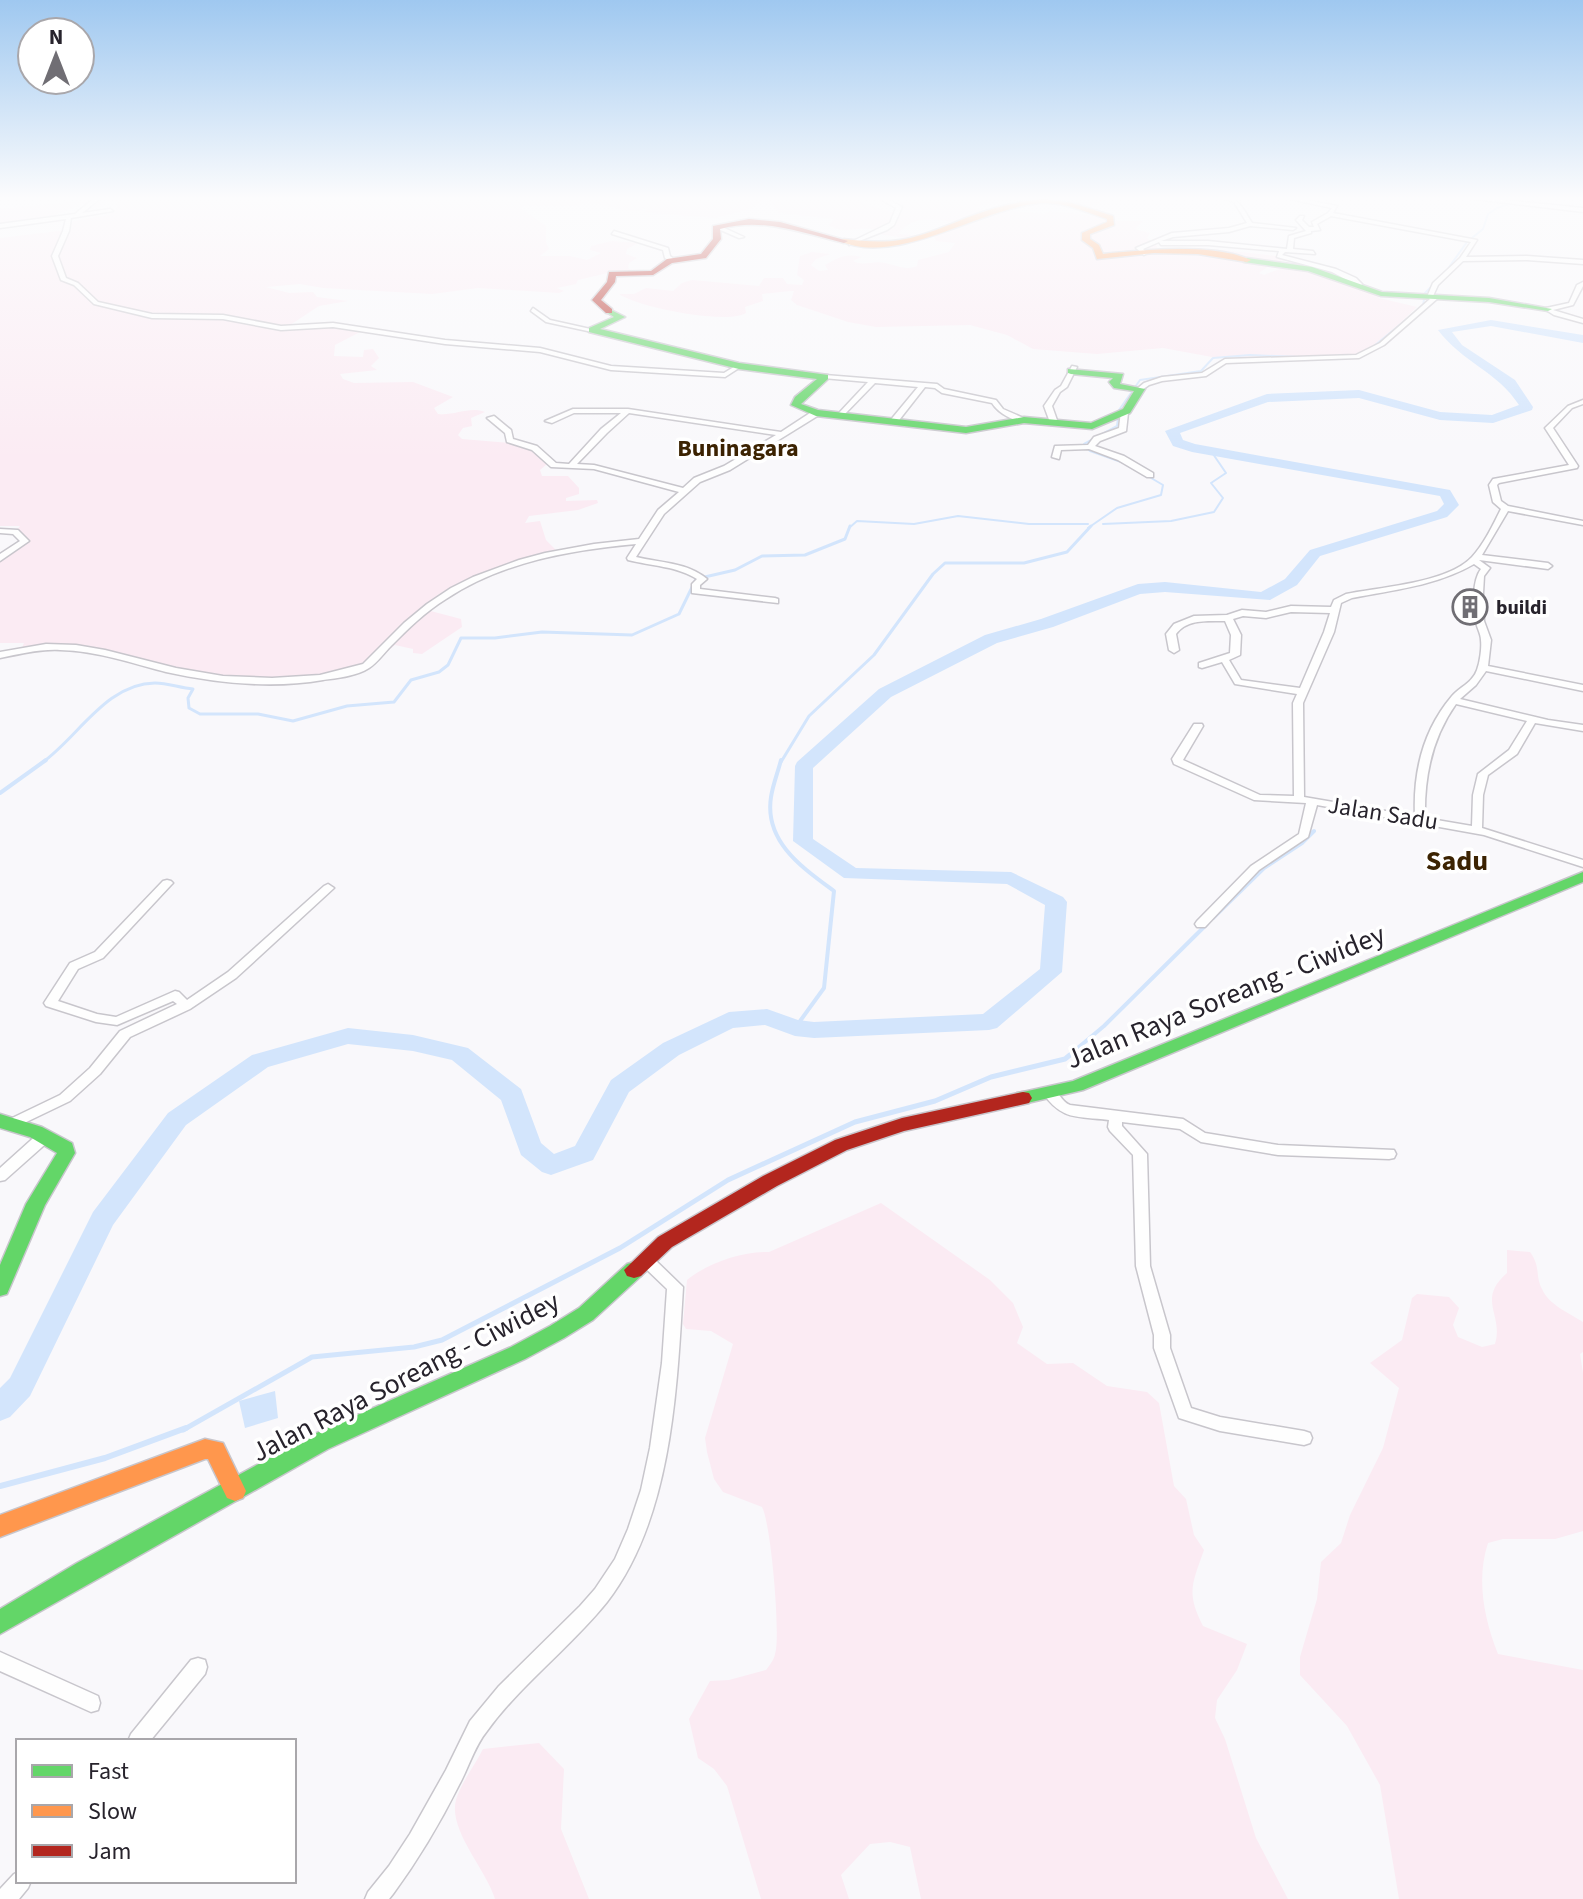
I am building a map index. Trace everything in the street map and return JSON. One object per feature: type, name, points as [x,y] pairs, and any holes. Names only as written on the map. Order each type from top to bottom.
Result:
[{"type":"main road","points":[[592,330],[621,317],[603,308],[596,300],[609,285]]},
{"type":"main road","points":[[1367,285],[1381,294],[1498,301],[1548,309]]},
{"type":"main road","points":[[592,330],[739,366],[825,377]]},
{"type":"main road","points":[[825,377],[798,399],[796,405],[816,413],[966,430],[1024,420],[1097,425],[1121,413],[1137,388],[1116,386],[1114,382],[1120,376],[1072,369]]},
{"type":"main road","name":"Jalan Raya Soreang - Ciwidey","points":[[0,1622],[85,1571],[320,1442],[518,1353],[557,1332],[586,1314],[665,1242],[841,1145],[902,1125],[1077,1086],[1111,1074],[1583,877]]},
{"type":"main road","points":[[0,1288],[36,1204],[66,1153],[65,1148],[45,1136],[7,1122]]},
{"type":"main road","points":[[0,1526],[205,1449],[215,1450],[235,1491]]},
{"type":"street","points":[[77,285],[96,303],[152,316],[223,317],[281,328],[320,324],[445,342],[526,348],[611,368],[725,375],[739,366]]},
{"type":"street","points":[[1137,388],[1155,380],[1202,376],[1225,361],[1357,357],[1382,344],[1429,297],[1435,285]]},
{"type":"street","points":[[1548,309],[1571,304],[1582,285]]},
{"type":"street","points":[[1548,309],[1583,321]]},
{"type":"street","points":[[533,310],[548,321],[592,330]]},
{"type":"street","points":[[1054,423],[1048,406],[1055,393],[1064,387],[1072,369]]},
{"type":"street","points":[[825,377],[923,385],[938,383],[942,391],[994,401],[1000,410],[1024,420]]},
{"type":"street","points":[[841,416],[873,381]]},
{"type":"street","points":[[893,422],[923,385]]},
{"type":"street","points":[[1583,402],[1570,407],[1549,428],[1574,466],[1496,481],[1493,485],[1496,499],[1505,508],[1583,523]]},
{"type":"street","points":[[549,421],[579,410],[628,411],[778,433]]},
{"type":"street","points":[[571,466],[628,411]]},
{"type":"street","points":[[775,601],[695,591],[700,576],[631,558],[661,512],[697,480],[727,468],[778,433],[816,413]]},
{"type":"street","points":[[1087,447],[1097,439],[1123,429],[1121,413]]},
{"type":"street","points":[[491,418],[508,432],[510,440],[525,442],[540,450],[554,465],[594,467],[684,491]]},
{"type":"street","points":[[1056,457],[1058,448],[1087,447],[1121,458],[1150,475]]},
{"type":"street","points":[[1476,559],[1505,508]]},
{"type":"street","points":[[0,531],[15,532],[25,541],[0,558]]},
{"type":"street","points":[[0,655],[42,647],[65,647],[218,677],[324,678],[366,666],[454,590],[526,561],[593,546],[642,541]]},
{"type":"street","points":[[1420,818],[1419,786],[1428,744],[1454,700],[1476,684],[1483,668],[1486,640],[1480,621],[1479,593],[1480,576],[1486,568],[1476,559]]},
{"type":"street","points":[[1174,650],[1171,634],[1177,626],[1194,619],[1228,618],[1242,613],[1266,615],[1291,609],[1335,610],[1337,602],[1349,596],[1433,577],[1476,559],[1548,566]]},
{"type":"street","name":"Jalan Sadu","points":[[1335,610],[1298,703],[1299,799],[1477,830],[1583,864]]},
{"type":"street","points":[[1202,665],[1225,660],[1236,652],[1236,635],[1228,618]]},
{"type":"street","points":[[1225,660],[1238,682],[1304,692]]},
{"type":"street","points":[[1483,668],[1583,688]]},
{"type":"street","points":[[1454,700],[1532,720],[1583,728]]},
{"type":"street","points":[[1477,830],[1478,795],[1483,774],[1513,752],[1532,720]]},
{"type":"street","points":[[1198,726],[1177,758],[1178,762],[1258,798],[1299,799]]},
{"type":"street","points":[[1201,924],[1255,868],[1304,835],[1312,802]]},
{"type":"street","points":[[167,883],[99,955],[74,966],[50,1003],[96,1018],[117,1021],[175,995],[186,1006]]},
{"type":"street","points":[[7,1122],[65,1098],[95,1071],[125,1034],[186,1006],[232,975],[328,888]]},
{"type":"street","points":[[1049,1092],[1061,1107],[1068,1110],[1183,1124],[1201,1137],[1215,1141],[1278,1150],[1389,1154]]},
{"type":"street","points":[[1116,1116],[1117,1131],[1140,1154],[1143,1266],[1162,1335],[1162,1348],[1185,1413],[1220,1424],[1304,1438]]},
{"type":"street","points":[[0,1176],[45,1136]]},
{"type":"street","points":[[375,1899],[386,1888],[431,1814],[476,1730],[501,1697],[571,1630],[604,1592],[640,1522],[648,1496],[670,1360],[675,1287],[646,1260]]},
{"type":"street","points":[[0,1661],[91,1703]]},
{"type":"street","points":[[140,1739],[198,1667]]},
{"type":"street","points":[[5,1899],[19,1883]]},
{"type":"shaded area","points":[[0,285],[293,285],[266,287],[289,293],[313,292],[317,297],[348,301],[319,306],[284,329],[321,326],[360,332],[335,345],[334,356],[363,357],[364,350],[373,349],[379,358],[371,366],[377,370],[340,374],[343,379],[354,383],[413,382],[453,397],[434,408],[438,414],[473,410],[485,412],[471,418],[472,426],[463,428],[458,435],[462,439],[523,444],[539,453],[547,464],[540,470],[542,476],[568,476],[579,488],[579,494],[566,498],[566,501],[597,500],[598,503],[578,510],[529,516],[525,523],[540,521],[546,540],[556,550],[466,579],[434,598],[423,609],[461,619],[462,627],[422,654],[395,645],[374,660],[349,670],[292,679],[205,675],[83,647],[22,648],[24,643],[0,643],[0,560],[24,544],[16,531],[20,526],[0,526]]},
{"type":"shaded area","points":[[304,285],[573,285],[557,288],[564,291],[559,293],[478,288],[432,294]]},
{"type":"shaded area","points":[[680,285],[1355,285],[1377,294],[1379,298],[1417,307],[1380,342],[1352,356],[1212,357],[1163,348],[1097,354],[1033,349],[1007,335],[970,325],[876,327],[848,322],[797,305],[791,300],[794,291],[762,294],[763,301],[745,307],[746,313],[720,317],[682,313],[619,294],[634,294],[646,288],[673,291]]},
{"type":"shaded area","points":[[881,1203],[990,1280],[1013,1303],[1023,1327],[1017,1343],[1047,1364],[1073,1363],[1107,1386],[1147,1392],[1159,1403],[1174,1486],[1186,1499],[1194,1535],[1204,1550],[1193,1588],[1194,1605],[1203,1626],[1247,1644],[1237,1670],[1217,1700],[1215,1718],[1225,1739],[1256,1838],[1288,1899],[921,1899],[910,1847],[890,1842],[870,1844],[841,1875],[849,1899],[761,1899],[727,1786],[714,1769],[698,1758],[689,1719],[710,1681],[729,1680],[766,1670],[773,1661],[777,1627],[772,1556],[762,1507],[723,1492],[714,1479],[705,1438],[733,1344],[711,1331],[686,1329],[683,1324],[687,1280],[715,1263],[737,1256],[769,1252]]},
{"type":"shaded area","points":[[1507,1250],[1530,1252],[1545,1295],[1583,1322],[1583,1352],[1580,1354],[1583,1373],[1583,1531],[1555,1539],[1503,1539],[1488,1543],[1482,1585],[1489,1627],[1498,1654],[1583,1670],[1583,1899],[1399,1899],[1380,1785],[1347,1726],[1300,1675],[1300,1657],[1317,1599],[1321,1562],[1341,1543],[1350,1515],[1383,1448],[1399,1388],[1370,1363],[1402,1340],[1412,1298],[1417,1294],[1449,1297],[1459,1308],[1453,1325],[1458,1337],[1482,1347],[1495,1344],[1497,1333],[1493,1291],[1507,1273]]},
{"type":"shaded area","points":[[539,1743],[564,1769],[561,1829],[589,1899],[495,1899],[457,1824],[456,1800],[483,1749]]},
{"type":"water","points":[[275,1391],[278,1418],[245,1428],[239,1401]]},
{"type":"waterway","points":[[1374,346],[1423,306],[1425,293],[1433,285]]},
{"type":"waterway","points":[[0,1408],[20,1387],[102,1219],[177,1119],[260,1061],[348,1036],[413,1043],[460,1054],[512,1095],[530,1148],[551,1165],[584,1153],[620,1086],[671,1049],[729,1020],[767,1017],[795,1028],[814,1030],[989,1022],[1051,972],[1056,902],[1011,878],[851,874],[803,841],[804,766],[885,693],[991,639],[1047,623],[1138,589],[1165,587],[1264,597],[1291,582],[1315,553],[1442,514],[1452,505],[1445,493],[1192,448],[1178,443],[1172,431],[1267,398],[1359,394],[1440,416],[1493,419],[1527,407],[1511,383],[1458,348],[1444,330],[1491,323],[1583,339]]},
{"type":"waterway","points":[[1124,463],[1090,451],[1084,444],[1117,426],[1119,410],[1140,380],[1201,371],[1213,358],[1250,355],[1299,357]]},
{"type":"waterway","points":[[1103,524],[1171,521],[1214,512],[1223,498],[1211,483],[1226,473],[1211,451]]},
{"type":"waterway","points":[[1088,528],[1117,508],[1161,495],[1163,485],[1146,475]]},
{"type":"waterway","points":[[849,528],[857,521],[914,524],[958,516],[1029,524],[1088,524]]},
{"type":"waterway","points":[[781,762],[809,716],[874,655],[933,574],[945,563],[1024,563],[1067,552],[1091,526]]},
{"type":"waterway","points":[[43,762],[108,701],[138,685],[160,683],[193,689],[188,698],[189,708],[200,714],[258,714],[293,721],[347,706],[394,702],[411,680],[439,672],[448,665],[461,638],[495,638],[542,632],[632,635],[679,614],[696,579],[735,570],[762,556],[805,555],[845,539],[849,528]]},
{"type":"waterway","points":[[0,793],[46,760]]},
{"type":"waterway","points":[[781,760],[771,797],[770,813],[774,827],[788,852],[834,891],[824,988],[795,1028]]},
{"type":"waterway","points":[[1213,918],[1264,868],[1302,843],[1314,831]]},
{"type":"waterway","points":[[1067,1057],[1104,1026],[1207,924]]},
{"type":"waterway","points":[[183,1430],[312,1357],[414,1347],[442,1340],[620,1248],[728,1180],[855,1122],[935,1101],[991,1077],[1065,1059],[1070,1055]]},
{"type":"waterway","points":[[0,1486],[105,1458],[186,1428]]},
{"type":"traffic: fast","points":[[1354,285],[1381,294],[1489,300],[1548,309]]},
{"type":"traffic: fast","points":[[609,311],[621,317],[592,330],[739,366],[825,377],[798,399],[796,405],[816,413],[966,430],[1024,420],[1092,426],[1127,411],[1140,389],[1117,386],[1114,382],[1120,376],[1071,371]]},
{"type":"traffic: fast","points":[[1023,1098],[1077,1086],[1583,877]]},
{"type":"traffic: fast","points":[[0,1121],[36,1132],[65,1148],[66,1153],[36,1204],[0,1288]]},
{"type":"traffic: fast","points":[[0,1622],[85,1571],[320,1442],[518,1353],[557,1332],[586,1314],[634,1270]]},
{"type":"traffic: slow","points":[[0,1526],[205,1449],[215,1450],[235,1491]]},
{"type":"traffic: jam","points":[[609,285],[596,300],[609,311]]},
{"type":"traffic: jam","points":[[634,1270],[665,1242],[770,1181],[841,1145],[902,1125],[1023,1098]]},
{"type":"place","name":"buildi","points":[[1470,607]]},
{"type":"district","name":"Buninagara","points":[[738,448]]},
{"type":"district","name":"Sadu","points":[[1457,860]]}]
